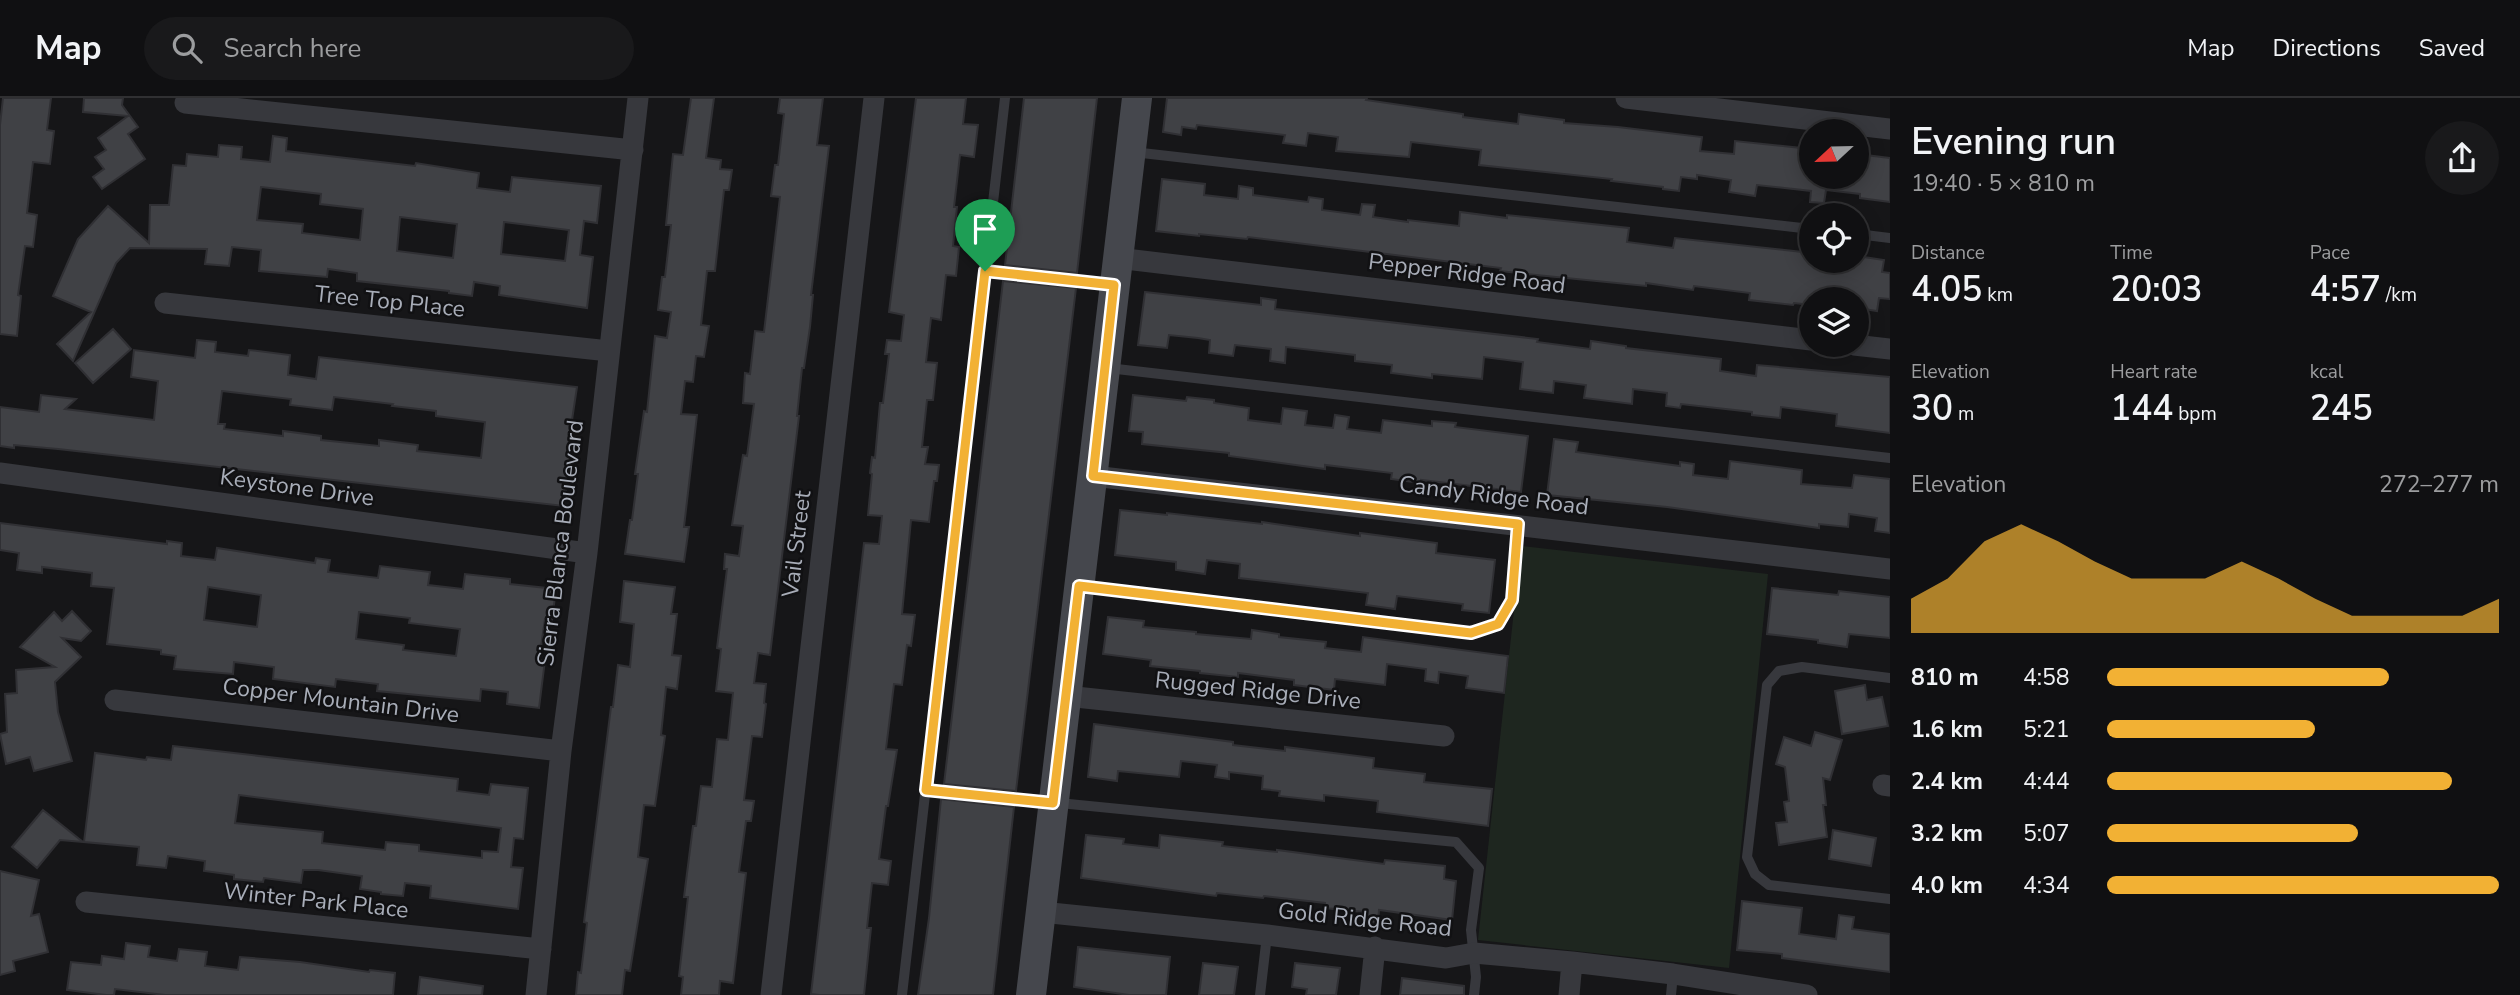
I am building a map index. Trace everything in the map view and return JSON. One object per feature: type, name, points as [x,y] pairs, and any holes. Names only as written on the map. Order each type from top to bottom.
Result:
[{"type":"street","name":"Sierra Blanca Boulevard","points":[[536,995],[561,751],[587,553],[638,98]]},
{"type":"street","name":"Vail Street","points":[[771,995],[874,98]]},
{"type":"street","points":[[1031,995],[1136,98]]},
{"type":"street","points":[[1626,98],[1701,102],[1890,129]]},
{"type":"street","points":[[185,103],[633,150]]},
{"type":"street","name":"Pepper Ridge Road","points":[[1116,271],[1799,339]]},
{"type":"street","name":"Tree Top Place","points":[[165,303],[609,351]]},
{"type":"street","points":[[1869,347],[1890,349]]},
{"type":"street","name":"Keystone Drive","points":[[0,473],[587,553]]},
{"type":"street","name":"Candy Ridge Road","points":[[1093,476],[1890,569]]},
{"type":"street","name":"Rugged Ridge Drive","points":[[1066,696],[1444,736]]},
{"type":"street","name":"Copper Mountain Drive","points":[[115,700],[561,751]]},
{"type":"street","name":"Winter Park Place","points":[[86,902],[541,949]]},
{"type":"street","name":"Gold Ridge Road","points":[[1041,912],[1267,934],[1446,958],[1474,953],[1572,962],[1672,985],[1796,994]]},
{"type":"street","points":[[1370,995],[1375,947]]},
{"type":"street","points":[[1569,995],[1572,962]]},
{"type":"lane","points":[[902,995],[1005,98]]},
{"type":"lane","points":[[1130,151],[1799,228]]},
{"type":"lane","points":[[1869,235],[1890,238]]},
{"type":"lane","points":[[985,271],[1116,271]]},
{"type":"lane","points":[[1105,367],[1890,458]]},
{"type":"lane","points":[[1079,586],[1471,633],[1498,624],[1512,600],[1518,524]]},
{"type":"lane","points":[[1890,678],[1802,667],[1779,671],[1767,685],[1747,857],[1755,874],[1769,885],[1890,899]]},
{"type":"lane","points":[[926,790],[1456,842],[1479,868],[1471,930],[1476,977],[1474,995]]},
{"type":"lane","points":[[1260,995],[1267,934]]},
{"type":"shaded area","points":[[1521,546],[1768,574],[1729,968],[1478,940]]},
{"type":"building","points":[[3,98],[51,98],[47,130],[54,131],[50,164],[33,162],[27,213],[37,215],[33,247],[25,246],[18,295],[21,296],[17,336],[0,334],[0,125]]},
{"type":"building","points":[[84,98],[123,98],[122,105],[138,127],[128,134],[145,159],[102,189],[93,177],[104,169],[95,157],[106,150],[98,138],[128,116],[83,112]]},
{"type":"building","points":[[691,98],[714,98],[706,158],[721,160],[720,169],[732,170],[729,190],[724,190],[715,271],[707,271],[701,325],[709,326],[704,357],[696,356],[693,382],[685,381],[681,414],[697,415],[684,527],[689,527],[684,562],[625,554],[632,520],[644,411],[647,412],[655,336],[667,338],[671,312],[658,310],[671,225],[666,225],[673,154],[683,155]]},
{"type":"building","points":[[780,98],[823,98],[817,145],[829,146],[811,295],[810,327],[802,368],[799,416],[770,655],[758,653],[754,683],[766,684],[766,704],[762,737],[752,736],[744,800],[754,801],[751,821],[746,821],[739,872],[746,873],[733,983],[720,981],[719,995],[681,995],[683,977],[679,976],[688,897],[684,897],[693,826],[696,826],[701,786],[712,787],[717,739],[728,740],[733,693],[716,691],[721,649],[717,648],[727,569],[724,569],[725,554],[739,556],[743,526],[732,525],[743,455],[747,456],[754,404],[743,403],[745,373],[750,374],[755,331],[764,332],[780,197],[771,196],[784,114],[778,113]]},
{"type":"building","points":[[916,98],[966,98],[963,124],[978,125],[974,157],[960,155],[954,207],[957,207],[953,246],[959,247],[956,276],[946,275],[941,320],[931,318],[926,362],[937,363],[933,400],[927,400],[922,447],[928,447],[925,464],[939,465],[937,481],[934,481],[929,522],[911,520],[902,614],[915,615],[911,646],[907,645],[902,685],[894,684],[886,749],[897,750],[879,859],[891,861],[888,885],[872,883],[867,928],[871,928],[864,995],[819,995],[811,994],[864,543],[879,544],[882,516],[868,515],[872,457],[875,458],[880,403],[883,403],[889,354],[885,354],[887,340],[901,341],[904,315],[889,312]]},
{"type":"building","points":[[1024,98],[1097,98],[1077,273],[1005,265]]},
{"type":"building","points":[[1167,98],[1367,98],[1366,100],[1463,114],[1463,117],[1518,124],[1519,114],[1564,120],[1564,123],[1702,137],[1700,151],[1734,154],[1735,141],[1799,148],[1799,189],[1869,189],[1869,155],[1890,158],[1890,202],[1860,198],[1860,194],[1826,190],[1824,203],[1810,202],[1811,191],[1757,185],[1755,196],[1729,192],[1731,180],[1697,175],[1697,179],[1681,177],[1679,191],[1663,189],[1611,181],[1612,179],[1479,165],[1481,150],[1411,142],[1409,157],[1336,151],[1338,137],[1308,133],[1306,146],[1283,143],[1285,135],[1197,125],[1196,129],[1182,127],[1181,135],[1163,132]]},
{"type":"building","points":[[273,136],[287,138],[286,151],[415,166],[416,163],[479,173],[477,188],[510,192],[512,177],[601,186],[597,223],[584,221],[580,255],[593,257],[587,308],[499,295],[500,286],[474,282],[472,296],[357,281],[357,273],[328,269],[327,277],[259,271],[261,250],[232,247],[229,266],[205,264],[207,249],[130,248],[116,263],[73,361],[57,344],[91,312],[53,296],[78,239],[108,206],[149,243],[150,205],[169,205],[173,165],[186,166],[187,154],[218,157],[219,145],[242,147],[241,159],[270,162]],"holes":[[[261,187],[321,194],[320,204],[363,209],[360,240],[302,233],[303,224],[257,220]],[[400,217],[457,224],[453,258],[397,251]],[[504,222],[569,230],[565,261],[501,254]]]},
{"type":"building","points":[[1162,179],[1205,184],[1204,195],[1238,199],[1239,186],[1253,188],[1253,195],[1308,202],[1309,197],[1323,199],[1322,210],[1360,215],[1362,204],[1375,205],[1373,217],[1408,222],[1459,226],[1460,212],[1507,218],[1507,215],[1629,228],[1627,242],[1673,248],[1675,238],[1799,252],[1799,273],[1869,273],[1869,258],[1884,260],[1882,272],[1890,273],[1890,299],[1879,298],[1877,311],[1869,310],[1869,287],[1799,287],[1799,304],[1793,305],[1749,300],[1750,293],[1694,286],[1693,290],[1646,283],[1646,286],[1526,274],[1500,271],[1501,268],[1248,237],[1199,236],[1156,231]]},
{"type":"building","points":[[1003,281],[1076,288],[1016,791],[944,784]]},
{"type":"building","points":[[1145,292],[1261,305],[1261,298],[1276,300],[1275,309],[1538,339],[1537,342],[1590,349],[1591,341],[1626,348],[1721,359],[1720,371],[1756,376],[1757,365],[1890,377],[1890,433],[1836,426],[1837,414],[1781,407],[1780,418],[1681,404],[1680,408],[1666,406],[1667,393],[1633,389],[1632,404],[1584,398],[1586,385],[1554,381],[1553,393],[1520,389],[1523,362],[1484,357],[1482,379],[1432,374],[1432,378],[1391,373],[1392,365],[1355,361],[1355,355],[1286,347],[1285,363],[1270,361],[1271,349],[1235,345],[1233,356],[1209,353],[1210,340],[1198,338],[1169,335],[1167,348],[1138,345]]},
{"type":"building","points":[[113,329],[131,349],[93,383],[75,363]]},
{"type":"building","points":[[197,340],[216,342],[215,352],[248,356],[249,350],[290,355],[288,375],[316,379],[319,357],[577,387],[567,453],[571,453],[564,506],[58,449],[0,446],[0,407],[39,412],[41,395],[76,399],[65,409],[154,420],[158,381],[131,377],[134,350],[195,358]],"holes":[[[222,391],[291,399],[290,405],[332,410],[334,397],[436,411],[436,416],[485,422],[481,458],[417,451],[418,445],[379,440],[379,446],[321,440],[321,436],[283,431],[283,436],[224,429],[225,424],[218,424]]]},
{"type":"building","points":[[1133,395],[1186,401],[1187,397],[1214,400],[1214,403],[1249,408],[1248,420],[1281,424],[1283,408],[1307,411],[1305,425],[1333,428],[1335,415],[1349,417],[1347,429],[1381,433],[1383,420],[1432,426],[1432,421],[1456,423],[1455,427],[1528,436],[1521,492],[1421,480],[1421,483],[1391,479],[1392,473],[1325,465],[1325,469],[1229,456],[1229,453],[1142,444],[1143,432],[1129,431]]},
{"type":"building","points":[[1554,439],[1578,442],[1576,452],[1680,466],[1680,462],[1694,464],[1693,475],[1728,479],[1730,461],[1802,470],[1801,484],[1852,488],[1854,475],[1890,479],[1890,533],[1875,531],[1877,518],[1849,514],[1848,527],[1819,524],[1819,528],[1667,507],[1547,495]]},
{"type":"building","points":[[1120,510],[1262,522],[1360,536],[1360,533],[1437,543],[1436,553],[1495,560],[1489,613],[1462,610],[1463,604],[1397,596],[1395,609],[1366,605],[1368,593],[1239,578],[1240,564],[1207,560],[1205,574],[1176,570],[1176,562],[1115,555]]},
{"type":"building","points":[[0,523],[167,544],[167,541],[182,543],[181,556],[215,560],[217,548],[315,563],[316,558],[330,560],[328,572],[378,578],[380,566],[430,572],[428,585],[463,589],[465,574],[510,579],[510,584],[556,589],[552,620],[545,619],[539,660],[545,660],[539,708],[507,704],[508,692],[481,689],[480,701],[377,691],[378,684],[336,679],[335,687],[273,679],[274,667],[234,662],[233,674],[174,669],[176,656],[161,654],[161,650],[107,644],[114,588],[91,586],[92,573],[42,567],[42,573],[17,570],[19,553],[0,550]],"holes":[[[208,587],[261,595],[257,627],[204,620]],[[359,612],[410,618],[409,623],[460,629],[456,656],[403,650],[404,645],[356,639]]]},
{"type":"building","points":[[624,581],[675,587],[671,614],[677,614],[672,655],[681,656],[677,689],[666,687],[661,735],[665,736],[655,806],[644,805],[638,857],[648,859],[630,971],[625,970],[622,995],[576,995],[578,972],[581,973],[587,923],[584,922],[611,707],[618,665],[630,667],[634,624],[620,622]]},
{"type":"building","points":[[1772,588],[1838,595],[1839,591],[1890,597],[1890,638],[1849,634],[1847,647],[1818,643],[1818,640],[1767,634]]},
{"type":"building","points":[[72,611],[91,631],[81,641],[62,638],[81,657],[55,682],[58,712],[72,761],[34,771],[30,757],[6,764],[0,734],[7,732],[5,694],[17,693],[16,670],[55,667],[20,647],[54,612],[62,621]]},
{"type":"building","points":[[1108,617],[1144,621],[1143,627],[1251,639],[1252,630],[1279,634],[1279,637],[1326,642],[1325,648],[1361,652],[1363,637],[1508,656],[1504,693],[1466,688],[1468,676],[1439,672],[1438,683],[1425,681],[1426,669],[1387,664],[1385,685],[1335,679],[1334,690],[1294,685],[1294,680],[1238,673],[1238,677],[1150,666],[1151,660],[1103,654]]},
{"type":"building","points":[[1865,685],[1867,700],[1882,697],[1888,726],[1842,734],[1835,691]]},
{"type":"building","points":[[1094,724],[1233,742],[1233,745],[1285,751],[1285,747],[1374,758],[1373,768],[1425,774],[1424,782],[1492,789],[1488,826],[1377,812],[1378,801],[1324,795],[1324,801],[1279,796],[1280,791],[1262,789],[1263,776],[1229,772],[1229,779],[1215,777],[1217,765],[1181,761],[1179,777],[1118,771],[1117,781],[1088,777]]},
{"type":"building","points":[[1815,732],[1842,740],[1830,780],[1823,778],[1827,837],[1779,845],[1776,823],[1787,822],[1784,802],[1789,801],[1785,767],[1776,764],[1784,737],[1811,746]]},
{"type":"building","points":[[173,746],[458,779],[457,791],[489,795],[491,784],[528,788],[523,839],[514,838],[511,867],[523,868],[518,909],[430,898],[431,886],[405,883],[403,896],[381,894],[360,889],[362,876],[318,870],[303,870],[301,883],[264,878],[263,882],[234,879],[234,875],[204,871],[205,861],[168,856],[166,868],[137,865],[139,847],[84,842],[95,753],[146,760],[147,757],[171,760]],"holes":[[[239,795],[501,828],[498,852],[482,851],[482,858],[419,851],[419,845],[386,842],[385,850],[322,843],[323,832],[235,823]]]},
{"type":"building","points":[[941,799],[1014,807],[993,995],[918,995]]},
{"type":"building","points":[[43,810],[83,842],[60,840],[37,868],[12,847]]},
{"type":"building","points":[[1833,830],[1876,838],[1871,866],[1829,859]]},
{"type":"building","points":[[1086,835],[1124,839],[1123,844],[1159,848],[1160,835],[1223,842],[1222,846],[1384,864],[1385,860],[1445,866],[1444,879],[1456,881],[1452,920],[1379,910],[1378,923],[1363,921],[1364,912],[1325,908],[1325,903],[1264,896],[1217,893],[1216,896],[1081,878]]},
{"type":"building","points":[[0,871],[39,880],[31,916],[39,914],[48,952],[13,961],[15,971],[0,975]]},
{"type":"building","points":[[1742,901],[1802,908],[1799,934],[1836,939],[1839,915],[1854,917],[1852,929],[1890,934],[1890,972],[1782,958],[1782,954],[1737,950]]},
{"type":"building","points":[[126,943],[150,946],[148,957],[177,961],[179,949],[207,952],[205,966],[238,970],[240,957],[395,973],[393,995],[165,995],[115,989],[114,995],[106,995],[67,990],[71,962],[101,965],[102,956],[124,959]]},
{"type":"building","points":[[1078,947],[1170,957],[1166,995],[1129,995],[1074,987]]},
{"type":"building","points":[[1203,963],[1238,967],[1234,995],[1199,995]]},
{"type":"building","points":[[1295,963],[1340,968],[1336,995],[1306,995],[1307,989],[1292,987]]},
{"type":"building","points":[[420,977],[483,986],[482,995],[418,995]]},
{"type":"building","points":[[1402,978],[1464,986],[1464,995],[1400,995]]},
{"type":"route","points":[[985,271],[1114,285],[1093,476],[1518,524],[1512,600],[1498,624],[1471,633],[1079,586],[1053,803],[926,790],[985,271]]}]
